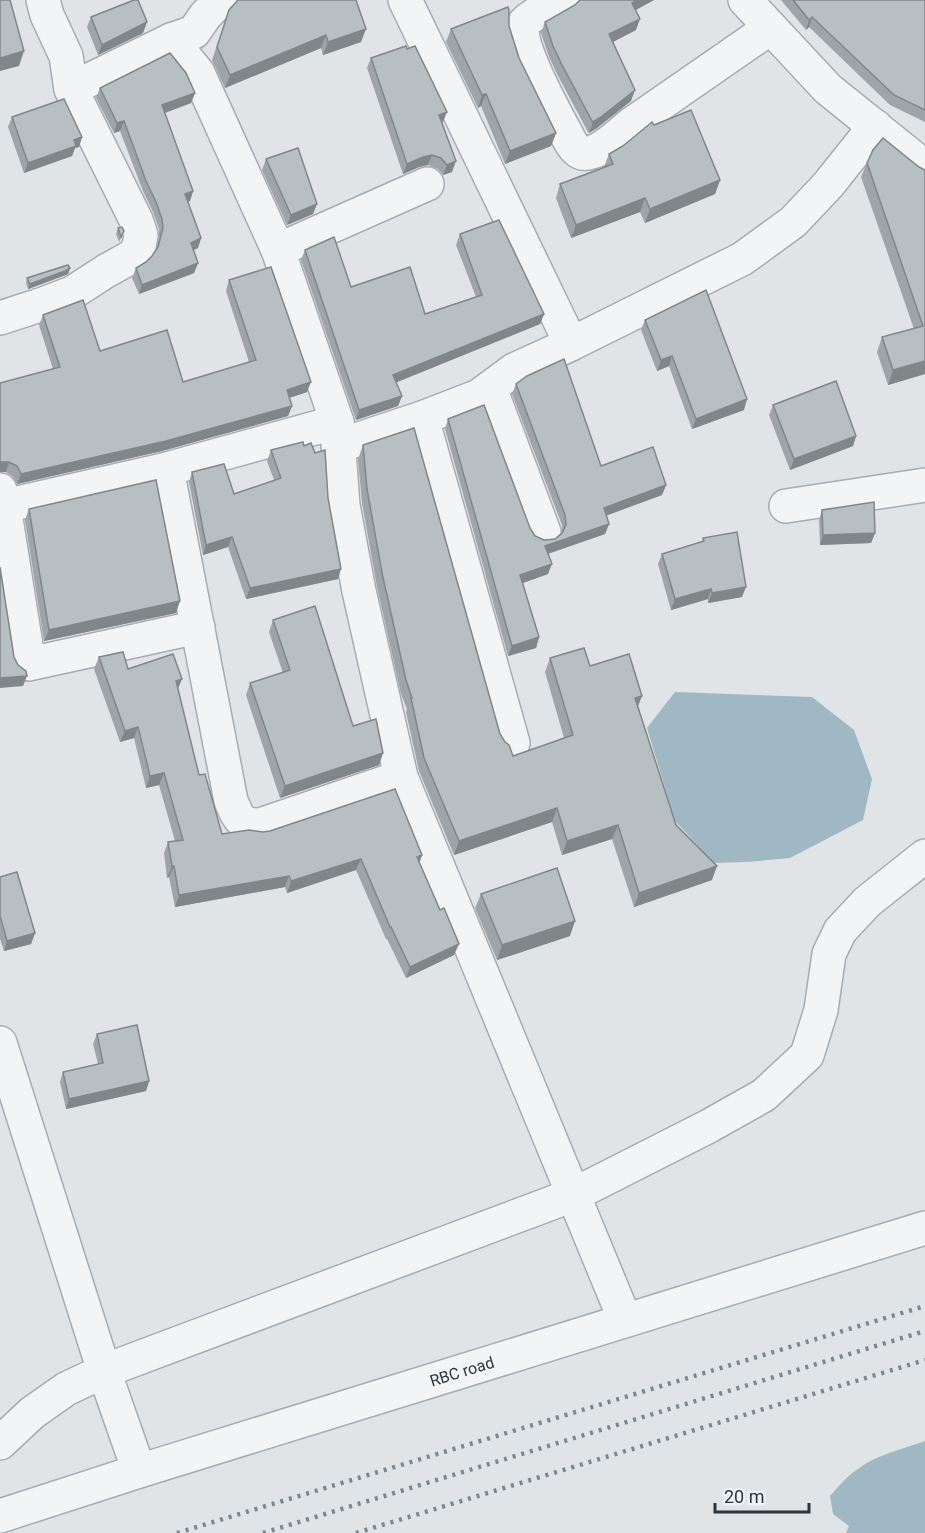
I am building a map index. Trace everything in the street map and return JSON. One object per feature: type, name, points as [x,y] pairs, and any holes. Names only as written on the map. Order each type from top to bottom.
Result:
[{"type":"street","points":[[0,318],[72,293],[133,256],[139,247],[141,235],[136,220],[71,89],[66,56],[47,15],[43,0]]},
{"type":"street","points":[[71,89],[171,40],[195,32],[205,16],[220,0]]},
{"type":"street","points":[[405,0],[571,344]]},
{"type":"street","points":[[562,0],[528,20],[523,25],[521,34],[541,85],[570,141],[575,149],[583,154],[600,148],[770,27]]},
{"type":"street","points":[[746,0],[828,89],[925,166]]},
{"type":"street","points":[[171,40],[198,73],[278,250],[338,434],[343,505],[359,591],[401,777],[626,1320]]},
{"type":"street","points":[[198,627],[29,664],[2,498],[167,470],[422,418],[468,400],[490,388],[514,370],[742,259],[793,222],[828,185],[875,126]]},
{"type":"street","points":[[278,250],[427,184]]},
{"type":"street","points":[[490,388],[543,532]]},
{"type":"street","points":[[422,418],[513,742]]},
{"type":"street","points":[[167,470],[231,801],[238,818],[247,825],[260,825],[401,777]]},
{"type":"street","points":[[786,506],[925,486]]},
{"type":"street","points":[[0,1443],[32,1413],[66,1389],[104,1371],[573,1195],[709,1126],[764,1095],[807,1055],[821,1010],[829,954],[840,931],[867,902],[925,856]]},
{"type":"street","points":[[0,1043],[104,1371],[139,1471]]},
{"type":"street","name":"RBC road","points":[[0,1516],[925,1228]]},
{"type":"water","points":[[675,692],[812,697],[854,730],[872,779],[863,820],[790,858],[714,863],[675,821],[647,728]]},
{"type":"water","points":[[925,1441],[925,1533],[846,1533],[849,1526],[833,1514],[830,1496],[847,1478],[865,1464]]},
{"type":"building","points":[[0,0],[10,0],[24,51],[0,58]]},
{"type":"building","points":[[138,0],[147,22],[102,45],[91,17]]},
{"type":"building","points":[[238,0],[356,0],[366,29],[328,42],[326,35],[230,75],[217,47],[229,10]]},
{"type":"building","points":[[580,0],[637,0],[632,3],[640,19],[609,34],[635,90],[593,122],[561,63],[545,22]]},
{"type":"building","points":[[793,0],[925,0],[925,110],[894,95],[812,17],[809,20]]},
{"type":"building","points":[[508,7],[509,26],[519,58],[556,133],[510,151],[486,94],[482,95],[451,29]]},
{"type":"building","points":[[406,46],[407,49],[415,46],[447,112],[439,115],[456,161],[447,165],[441,158],[432,155],[407,164],[371,58]]},
{"type":"building","points":[[170,53],[186,73],[195,93],[162,105],[193,191],[185,194],[201,238],[191,243],[198,263],[142,285],[136,268],[146,262],[158,247],[163,228],[162,219],[124,121],[117,123],[100,88]]},
{"type":"building","points":[[64,99],[82,137],[74,140],[76,146],[28,163],[12,117]]},
{"type":"building","points":[[691,110],[720,180],[650,209],[645,198],[576,225],[560,184],[613,164],[609,154],[623,146],[652,122],[654,125]]},
{"type":"building","points":[[883,138],[925,170],[925,361],[893,370],[882,337],[923,326],[867,163],[873,150]]},
{"type":"building","points":[[298,148],[317,204],[291,215],[266,159]]},
{"type":"building","points":[[499,220],[544,314],[393,375],[402,396],[359,410],[305,250],[334,237],[351,287],[410,267],[425,314],[482,295],[460,234]]},
{"type":"building","points":[[122,227],[124,231],[121,237],[118,228]]},
{"type":"building","points":[[68,265],[70,268],[65,271],[30,284],[27,278]]},
{"type":"building","points":[[271,267],[311,382],[287,390],[292,406],[166,441],[21,474],[17,466],[9,462],[0,462],[0,383],[60,367],[43,315],[83,300],[100,351],[167,330],[183,382],[256,360],[229,280]]},
{"type":"building","points":[[706,290],[747,399],[696,419],[672,356],[661,360],[645,320]]},
{"type":"building","points":[[564,359],[601,466],[653,447],[666,485],[604,508],[609,524],[545,546],[552,564],[520,575],[539,637],[512,646],[448,419],[484,405],[530,528],[535,536],[544,540],[555,539],[566,525],[565,515],[516,384],[527,376]]},
{"type":"building","points":[[836,381],[856,436],[794,459],[773,405]]},
{"type":"building","points":[[414,428],[500,734],[509,745],[513,756],[573,735],[550,658],[584,648],[590,666],[629,654],[642,696],[635,698],[676,825],[717,866],[639,893],[618,825],[567,841],[557,808],[459,841],[424,758],[382,573],[367,489],[363,445]]},
{"type":"building","points":[[303,442],[304,446],[311,443],[315,453],[325,450],[328,498],[341,569],[250,588],[232,537],[206,545],[192,472],[224,464],[234,494],[281,478],[271,450]]},
{"type":"building","points":[[156,480],[180,601],[49,630],[29,509]]},
{"type":"building","points":[[874,502],[875,533],[823,535],[822,510]]},
{"type":"building","points":[[737,532],[746,587],[712,593],[711,589],[675,599],[662,554],[704,541],[703,538]]},
{"type":"building","points":[[0,567],[14,657],[18,665],[26,671],[27,676],[0,678]]},
{"type":"building","points":[[315,606],[353,726],[376,719],[383,753],[285,786],[250,683],[290,670],[273,620]]},
{"type":"building","points":[[123,652],[128,669],[173,654],[182,679],[176,681],[199,775],[205,774],[222,834],[249,830],[270,831],[395,789],[422,855],[417,857],[440,910],[444,908],[459,944],[410,967],[361,859],[291,881],[289,876],[179,895],[168,842],[183,840],[164,773],[150,776],[138,727],[125,731],[99,657]]},
{"type":"building","points":[[557,868],[575,921],[502,945],[481,894]]},
{"type":"building","points":[[17,872],[35,933],[7,941],[0,916],[0,877]]},
{"type":"building","points":[[137,1025],[149,1081],[69,1099],[63,1072],[103,1063],[97,1034]]},
{"type":"railway","points":[[177,1533],[925,1306]]},
{"type":"railway","points":[[263,1533],[925,1331]]},
{"type":"railway","points":[[356,1533],[925,1360]]}]
